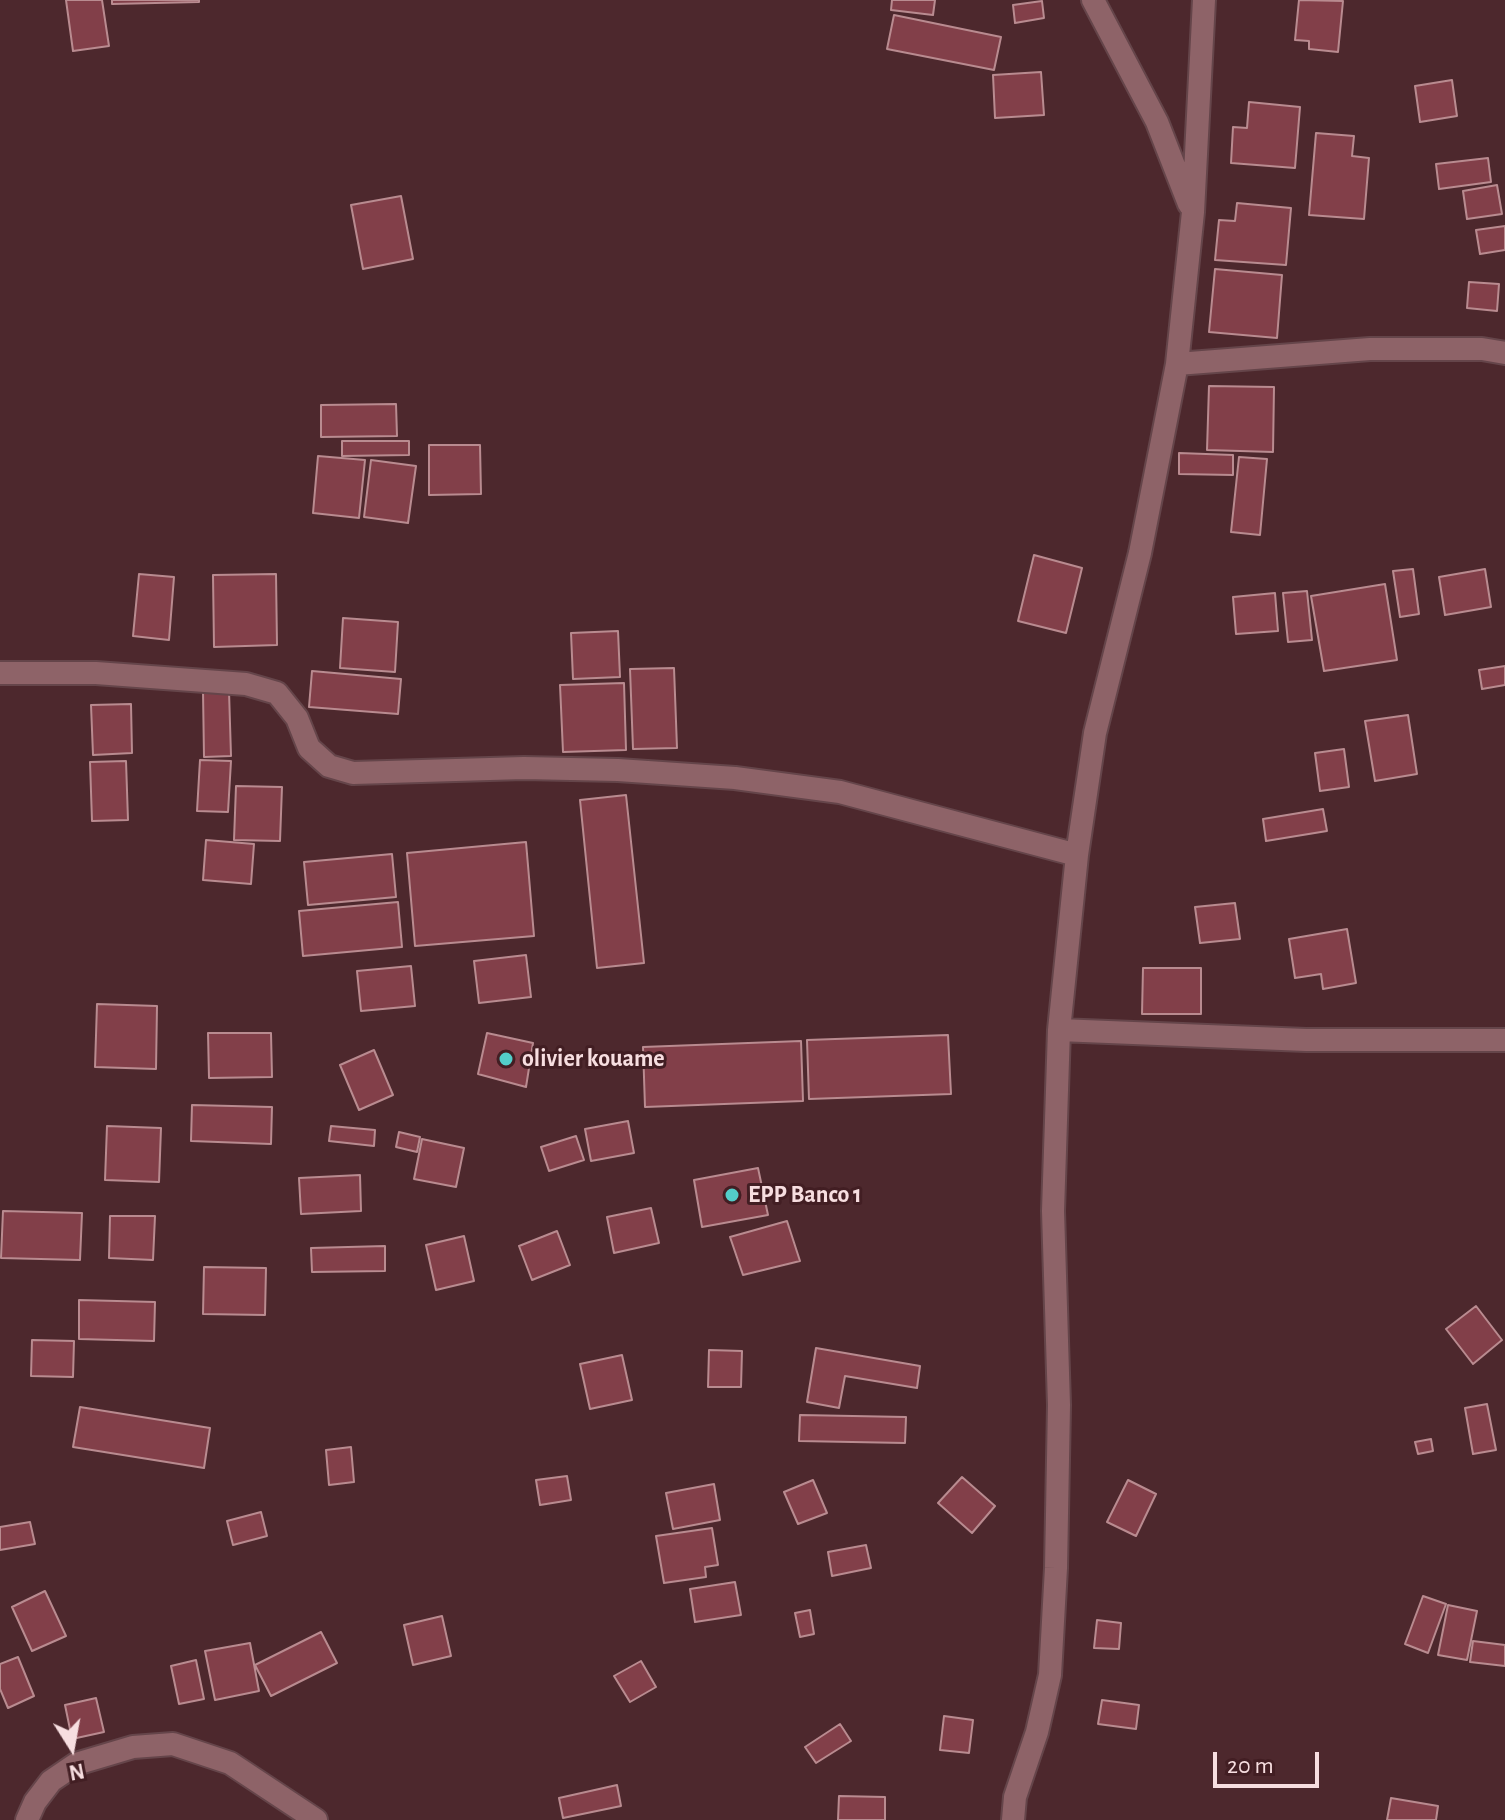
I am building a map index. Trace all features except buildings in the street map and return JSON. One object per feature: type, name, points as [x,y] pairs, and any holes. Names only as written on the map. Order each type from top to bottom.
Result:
[{"type":"street","points":[[1093,0],[1157,122],[1193,212]]},
{"type":"street","points":[[1013,1820],[1015,1797],[1037,1732],[1050,1675],[1056,1568],[1059,1405],[1053,1211],[1059,1030],[1077,855],[1095,733],[1140,553],[1177,364],[1193,212],[1204,0]]},
{"type":"street","points":[[1177,364],[1370,349],[1482,349],[1505,353]]},
{"type":"street","points":[[0,673],[96,673],[246,684],[277,693],[297,718],[309,748],[329,766],[353,773],[524,768],[618,770],[735,778],[840,792],[1077,855]]},
{"type":"street","points":[[1059,1030],[1306,1040],[1505,1040]]},
{"type":"street","points":[[27,1820],[35,1802],[51,1781],[76,1764],[133,1747],[173,1744],[230,1763],[316,1820]]},
{"type":"place","name":"olivier kouame","points":[[506,1059]]},
{"type":"place","name":"EPP Banco 1","points":[[732,1195]]}]
